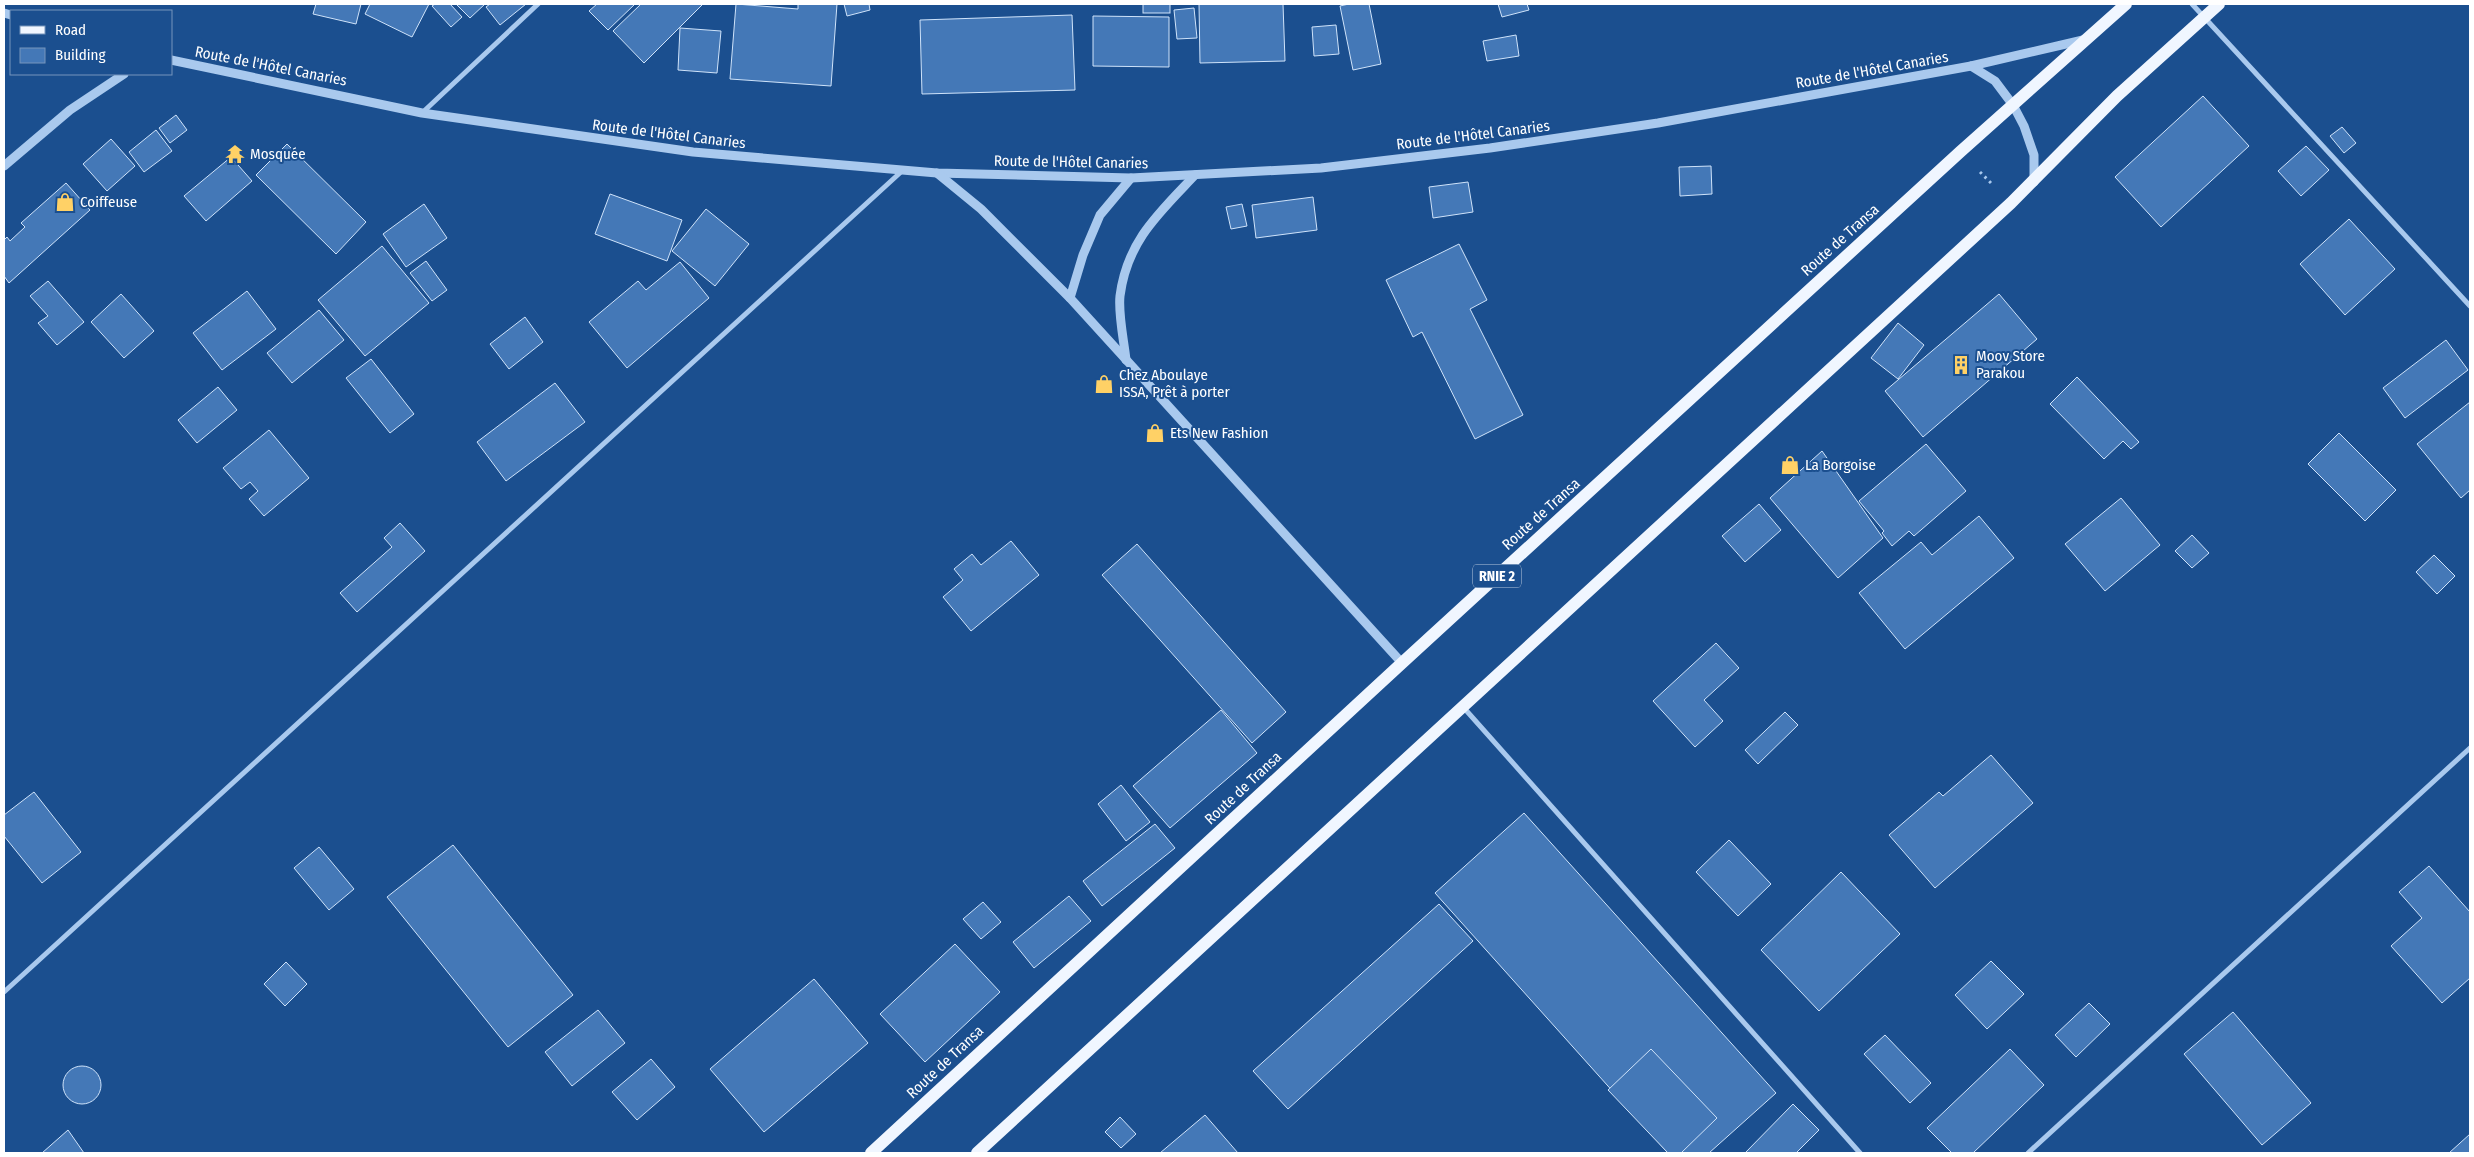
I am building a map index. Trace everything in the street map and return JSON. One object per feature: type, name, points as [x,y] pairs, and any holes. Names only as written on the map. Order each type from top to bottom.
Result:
[{"type":"main road","name":"Route de Transa","points":[[871,1153],[1960,152],[2089,39],[2126,4]]},
{"type":"main road","points":[[977,1153],[1464,708],[2034,182],[2117,96],[2219,4]]},
{"type":"street","points":[[422,113],[538,4]]},
{"type":"street","points":[[2192,4],[2470,306]]},
{"type":"street","name":"Route de l'Hôtel Canaries","points":[[172,60],[422,113],[693,152],[937,173],[1131,178],[1321,168],[1490,148],[1658,123],[1971,66],[2089,39]]},
{"type":"street","name":"Route de l'Hôtel Canaries","points":[[1971,66],[1995,81],[2013,105],[2024,126],[2034,155],[2034,182]]},
{"type":"street","points":[[4,166],[70,110],[122,75]]},
{"type":"street","points":[[4,992],[904,169]]},
{"type":"street","points":[[937,173],[981,209],[1070,298],[1402,663]]},
{"type":"street","points":[[1126,361],[1120,297],[1131,252],[1148,225],[1195,175]]},
{"type":"street","points":[[1070,298],[1082,255],[1100,215],[1131,178]]},
{"type":"street","points":[[1464,708],[1860,1153]]},
{"type":"street","points":[[2028,1153],[2470,748]]},
{"type":"path","points":[[1960,152],[2011,203]]},
{"type":"building","points":[[316,4],[361,4],[356,24],[313,14]]},
{"type":"building","points":[[370,4],[429,4],[412,37],[365,14]]},
{"type":"building","points":[[435,4],[450,4],[462,17],[451,27],[432,6]]},
{"type":"building","points":[[456,4],[485,4],[470,18]]},
{"type":"building","points":[[490,4],[526,4],[500,25],[486,7]]},
{"type":"building","points":[[597,4],[635,4],[608,30],[589,11]]},
{"type":"building","points":[[641,4],[703,4],[644,63],[613,31]]},
{"type":"building","points":[[736,4],[798,9],[798,4],[837,4],[831,86],[730,79]]},
{"type":"building","points":[[844,4],[869,4],[870,10],[847,16]]},
{"type":"building","points":[[1143,4],[1170,4],[1170,13],[1143,13]]},
{"type":"building","points":[[1199,4],[1283,4],[1285,61],[1200,63]]},
{"type":"building","points":[[1369,4],[1381,64],[1353,70],[1340,6]]},
{"type":"building","points":[[1498,4],[1527,4],[1529,10],[1502,17]]},
{"type":"building","points":[[1194,8],[1197,38],[1177,39],[1174,10]]},
{"type":"building","points":[[1072,15],[1075,90],[922,94],[920,20]]},
{"type":"building","points":[[1093,16],[1169,17],[1169,67],[1093,66]]},
{"type":"building","points":[[1336,25],[1339,54],[1314,56],[1312,27]]},
{"type":"building","points":[[680,28],[721,31],[717,73],[678,70]]},
{"type":"building","points":[[1516,35],[1519,56],[1487,61],[1483,41]]},
{"type":"building","points":[[2203,96],[2249,146],[2161,227],[2115,177]]},
{"type":"building","points":[[176,115],[187,130],[170,143],[159,128]]},
{"type":"building","points":[[2342,127],[2356,143],[2344,153],[2330,136]]},
{"type":"building","points":[[156,130],[172,151],[144,172],[129,152]]},
{"type":"building","points":[[111,139],[135,166],[107,191],[83,164]]},
{"type":"building","points":[[287,144],[366,222],[336,254],[256,175]]},
{"type":"building","points":[[2306,146],[2329,170],[2301,196],[2278,171]]},
{"type":"building","points":[[231,157],[252,181],[206,221],[184,196]]},
{"type":"building","points":[[1711,166],[1712,194],[1680,196],[1679,167]]},
{"type":"building","points":[[1468,182],[1473,212],[1433,218],[1429,187]]},
{"type":"building","points":[[66,183],[90,210],[9,283],[4,276],[4,240],[7,237],[10,241],[25,227],[21,223]]},
{"type":"building","points":[[610,194],[682,220],[667,261],[595,234]]},
{"type":"building","points":[[1313,197],[1317,230],[1256,238],[1252,205]]},
{"type":"building","points":[[424,204],[447,238],[406,267],[383,234]]},
{"type":"building","points":[[1242,204],[1247,226],[1231,229],[1226,207]]},
{"type":"building","points":[[706,209],[749,244],[715,286],[672,251]]},
{"type":"building","points":[[2349,219],[2395,269],[2345,315],[2300,264]]},
{"type":"building","points":[[1459,244],[1487,300],[1470,309],[1523,415],[1475,439],[1422,332],[1413,337],[1386,280]]},
{"type":"building","points":[[382,246],[429,303],[365,356],[318,300]]},
{"type":"building","points":[[426,261],[447,290],[432,301],[410,273]]},
{"type":"building","points":[[680,262],[709,298],[627,368],[589,322],[638,281],[646,290]]},
{"type":"building","points":[[48,281],[84,322],[57,345],[38,323],[48,316],[30,296]]},
{"type":"building","points":[[247,291],[276,329],[222,370],[193,333]]},
{"type":"building","points":[[121,294],[154,331],[124,358],[91,322]]},
{"type":"building","name":"Moov Store Parakou","points":[[1999,294],[2037,339],[1923,437],[1885,391]]},
{"type":"building","points":[[319,310],[344,340],[292,383],[267,353]]},
{"type":"building","points":[[525,317],[543,342],[509,369],[490,344]]},
{"type":"building","points":[[1898,323],[1924,345],[1898,379],[1871,358]]},
{"type":"building","points":[[2446,340],[2468,370],[2405,418],[2383,388]]},
{"type":"building","points":[[371,359],[414,414],[390,433],[346,378]]},
{"type":"building","points":[[2077,377],[2139,442],[2131,449],[2123,441],[2104,459],[2050,404]]},
{"type":"building","points":[[555,383],[585,422],[506,481],[477,442]]},
{"type":"building","points":[[218,387],[237,410],[197,443],[178,420]]},
{"type":"building","points":[[2470,402],[2470,490],[2461,498],[2417,444]]},
{"type":"building","points":[[269,430],[309,478],[264,516],[249,499],[258,491],[250,482],[241,489],[223,468]]},
{"type":"building","points":[[2339,433],[2396,490],[2365,521],[2308,464]]},
{"type":"building","points":[[1926,444],[1966,491],[1914,536],[1909,531],[1892,546],[1882,533],[1884,531],[1859,501]]},
{"type":"building","points":[[1822,451],[1883,538],[1838,578],[1770,498]]},
{"type":"building","points":[[2121,498],[2160,545],[2105,591],[2065,544]]},
{"type":"building","points":[[1759,504],[1781,530],[1745,562],[1722,536]]},
{"type":"building","points":[[1979,516],[2014,558],[1905,649],[1859,593],[1921,542],[1932,555]]},
{"type":"building","points":[[400,523],[425,551],[357,612],[340,593],[392,547],[384,538]]},
{"type":"building","points":[[2192,535],[2209,553],[2192,568],[2175,551]]},
{"type":"building","points":[[1011,541],[1039,575],[971,631],[943,597],[963,580],[954,569],[972,554],[981,565]]},
{"type":"building","points":[[1137,544],[1286,712],[1252,743],[1102,575]]},
{"type":"building","points":[[2434,555],[2455,576],[2437,594],[2416,572]]},
{"type":"building","points":[[1716,643],[1739,668],[1704,700],[1723,721],[1695,747],[1653,701]]},
{"type":"building","points":[[1221,710],[1257,753],[1170,828],[1133,786]]},
{"type":"building","points":[[1785,712],[1798,725],[1758,764],[1745,750]]},
{"type":"building","points":[[1991,755],[2033,803],[1935,888],[1889,835],[1939,792],[1943,796]]},
{"type":"building","points":[[1121,785],[1150,822],[1126,841],[1098,804]]},
{"type":"building","points":[[34,792],[81,852],[42,883],[4,836],[4,815]]},
{"type":"building","points":[[1524,813],[1776,1093],[1709,1153],[1668,1153],[1435,893]]},
{"type":"building","points":[[1155,824],[1175,848],[1102,906],[1083,881]]},
{"type":"building","points":[[1729,840],[1771,884],[1738,916],[1696,872]]},
{"type":"building","points":[[453,845],[573,995],[508,1047],[387,897]]},
{"type":"building","points":[[319,847],[354,889],[329,910],[294,868]]},
{"type":"building","points":[[2429,866],[2470,912],[2470,978],[2442,1003],[2391,946],[2422,918],[2399,892]]},
{"type":"building","points":[[1841,872],[1900,934],[1819,1011],[1761,950]]},
{"type":"building","points":[[1069,896],[1091,921],[1034,968],[1013,942]]},
{"type":"building","points":[[983,902],[1001,922],[981,939],[963,919]]},
{"type":"building","points":[[1439,904],[1473,941],[1288,1109],[1253,1071]]},
{"type":"building","points":[[955,944],[1000,992],[925,1062],[880,1014]]},
{"type":"building","points":[[1991,961],[2024,994],[1987,1029],[1955,995]]},
{"type":"building","points":[[286,962],[307,984],[285,1006],[264,984]]},
{"type":"building","points":[[814,979],[868,1043],[764,1132],[710,1069]]},
{"type":"building","points":[[2089,1003],[2110,1024],[2076,1057],[2055,1035]]},
{"type":"building","points":[[598,1010],[625,1043],[572,1086],[545,1052]]},
{"type":"building","points":[[2233,1012],[2311,1103],[2262,1145],[2184,1054]]},
{"type":"building","points":[[1885,1035],[1931,1083],[1910,1103],[1864,1054]]},
{"type":"building","points":[[1651,1049],[1717,1118],[1681,1153],[1668,1153],[1608,1090]]},
{"type":"building","points":[[2010,1049],[2044,1085],[1973,1153],[1952,1153],[1927,1128]]},
{"type":"building","points":[[651,1059],[675,1087],[637,1120],[612,1092]]},
{"type":"building","points":[[82,1066],[89,1067],[95,1072],[100,1078],[100,1092],[95,1098],[89,1103],[82,1104],[75,1103],[69,1098],[64,1092],[63,1085],[64,1078],[69,1072],[75,1067]]},
{"type":"building","points":[[1793,1104],[1819,1130],[1796,1153],[1745,1153]]},
{"type":"building","points":[[1205,1115],[1238,1153],[1160,1153]]},
{"type":"building","points":[[1120,1117],[1136,1134],[1121,1148],[1105,1132]]},
{"type":"building","points":[[68,1130],[84,1153],[42,1153]]},
{"type":"building","points":[[2470,1134],[2470,1153],[2449,1153]]},
{"type":"place","name":"Mosquée","points":[[235,154]]},
{"type":"place","name":"Coiffeuse","points":[[65,202]]},
{"type":"place","name":"Moov Store Parakou","points":[[1961,365]]},
{"type":"place","name":"Chez Aboulaye ISSA, Prêt à porter","points":[[1104,384]]},
{"type":"place","name":"Ets New Fashion","points":[[1155,433]]},
{"type":"place","name":"La Borgoise","points":[[1790,465]]}]
